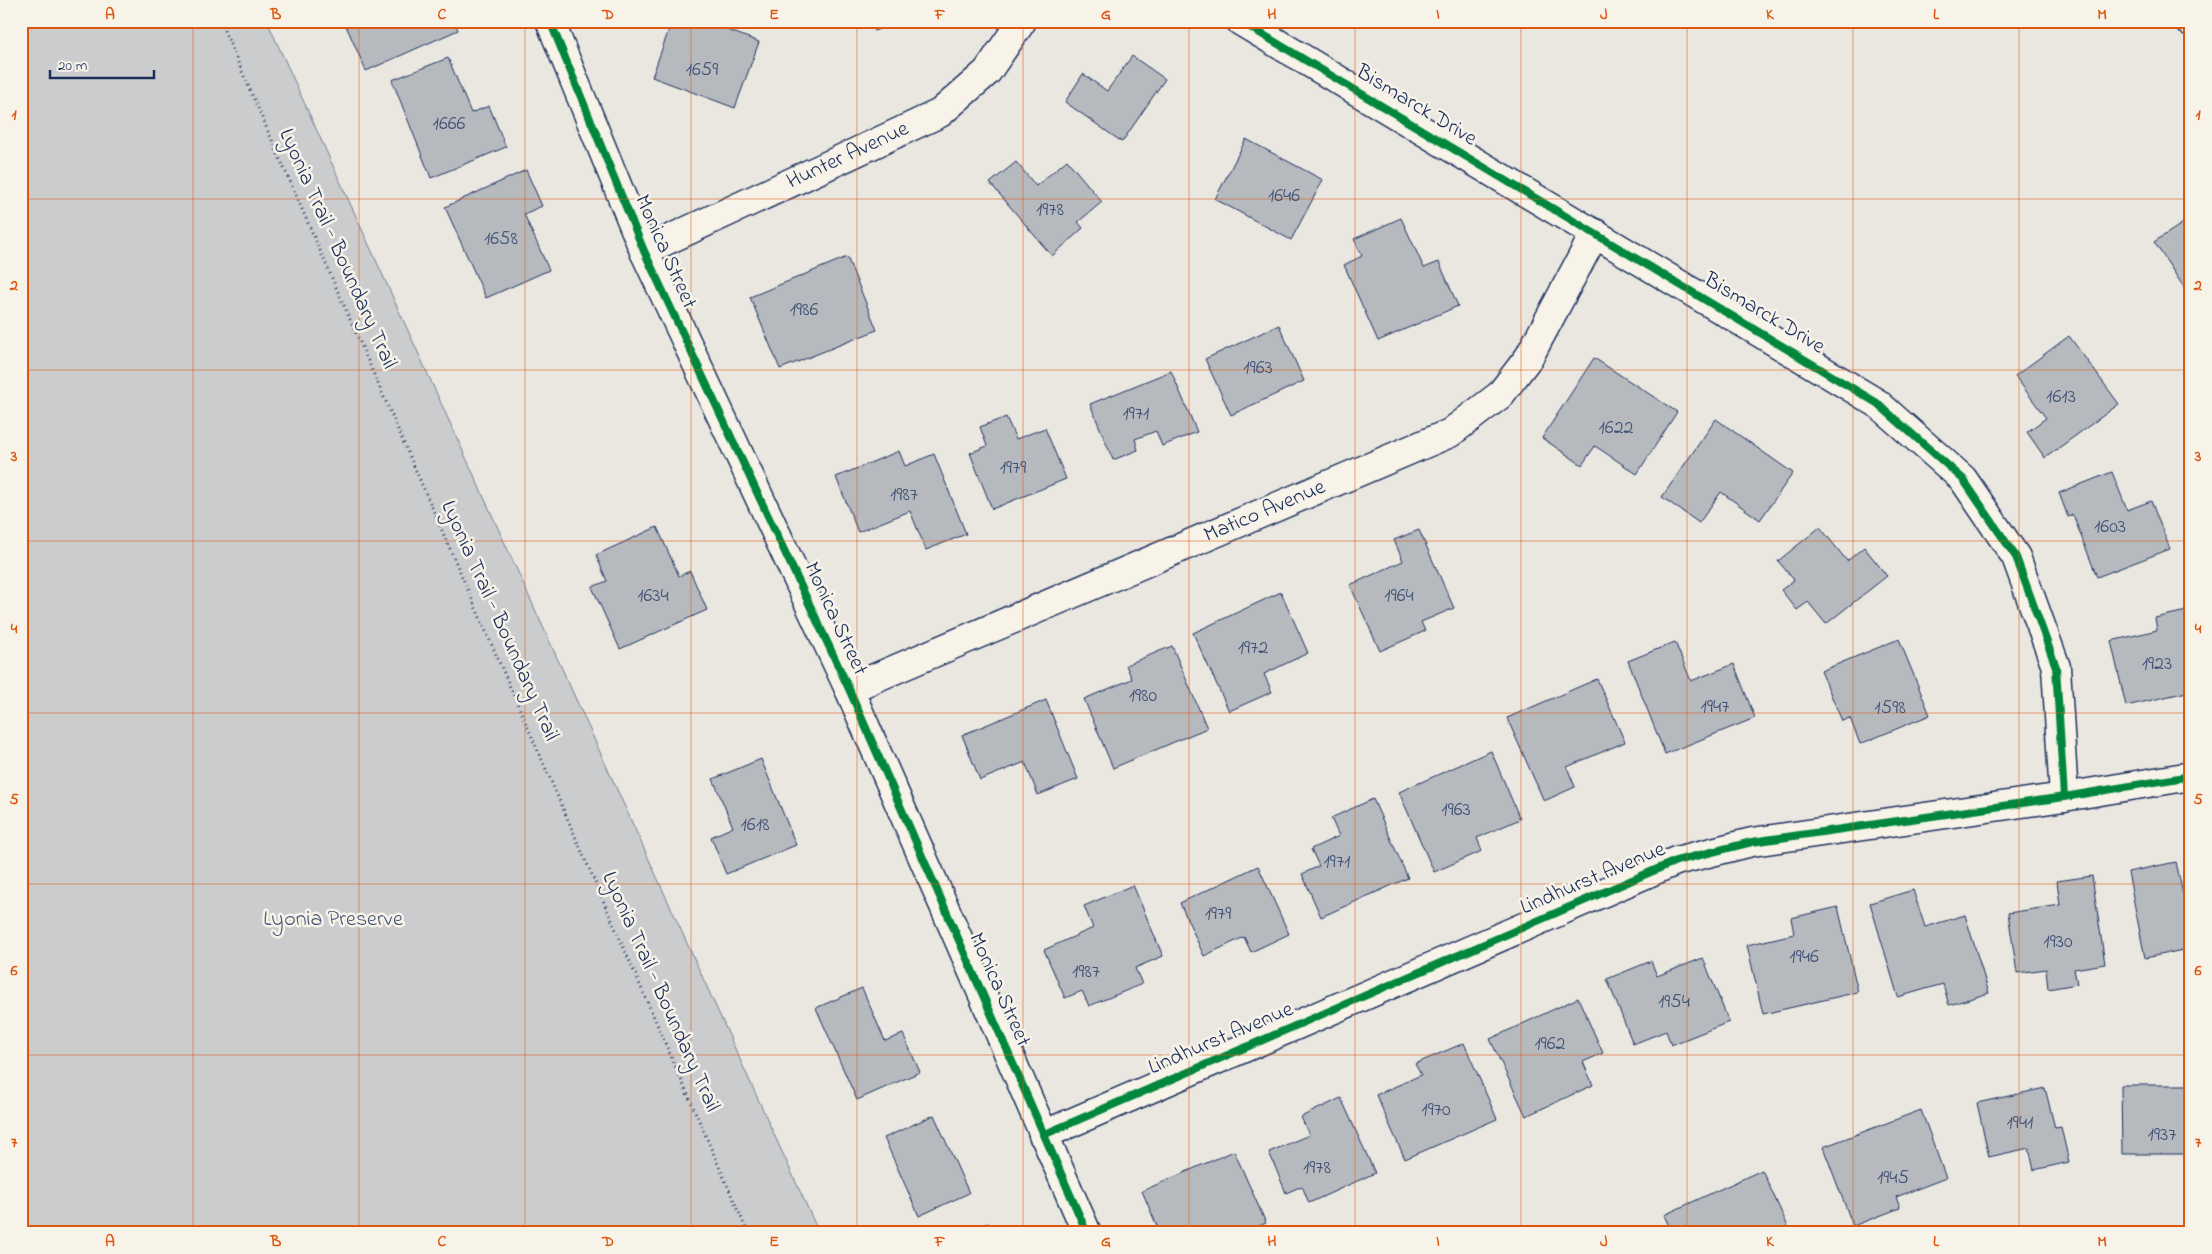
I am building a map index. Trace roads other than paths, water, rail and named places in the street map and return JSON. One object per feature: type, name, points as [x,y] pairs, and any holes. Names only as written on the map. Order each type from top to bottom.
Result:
[{"type":"street","name":"Monica Street","points":[[550,21],[644,251],[849,690],[1086,1233]]},
{"type":"street","name":"Hunter Avenue","points":[[644,251],[940,113],[987,72],[1022,21]]},
{"type":"street","name":"Bismarck Drive","points":[[1240,21],[1877,403],[1963,479],[2016,557],[2056,666],[2064,797]]},
{"type":"street","name":"Matico Avenue","points":[[849,690],[1450,433],[1500,395],[1529,357],[1595,233]]},
{"type":"street","name":"Lindhurst Avenue","points":[[1043,1135],[1676,861],[1752,842],[2064,797],[2191,776]]},
{"type":"park label","name":"Lyonia Preserve","points":[[333,920]]}]
